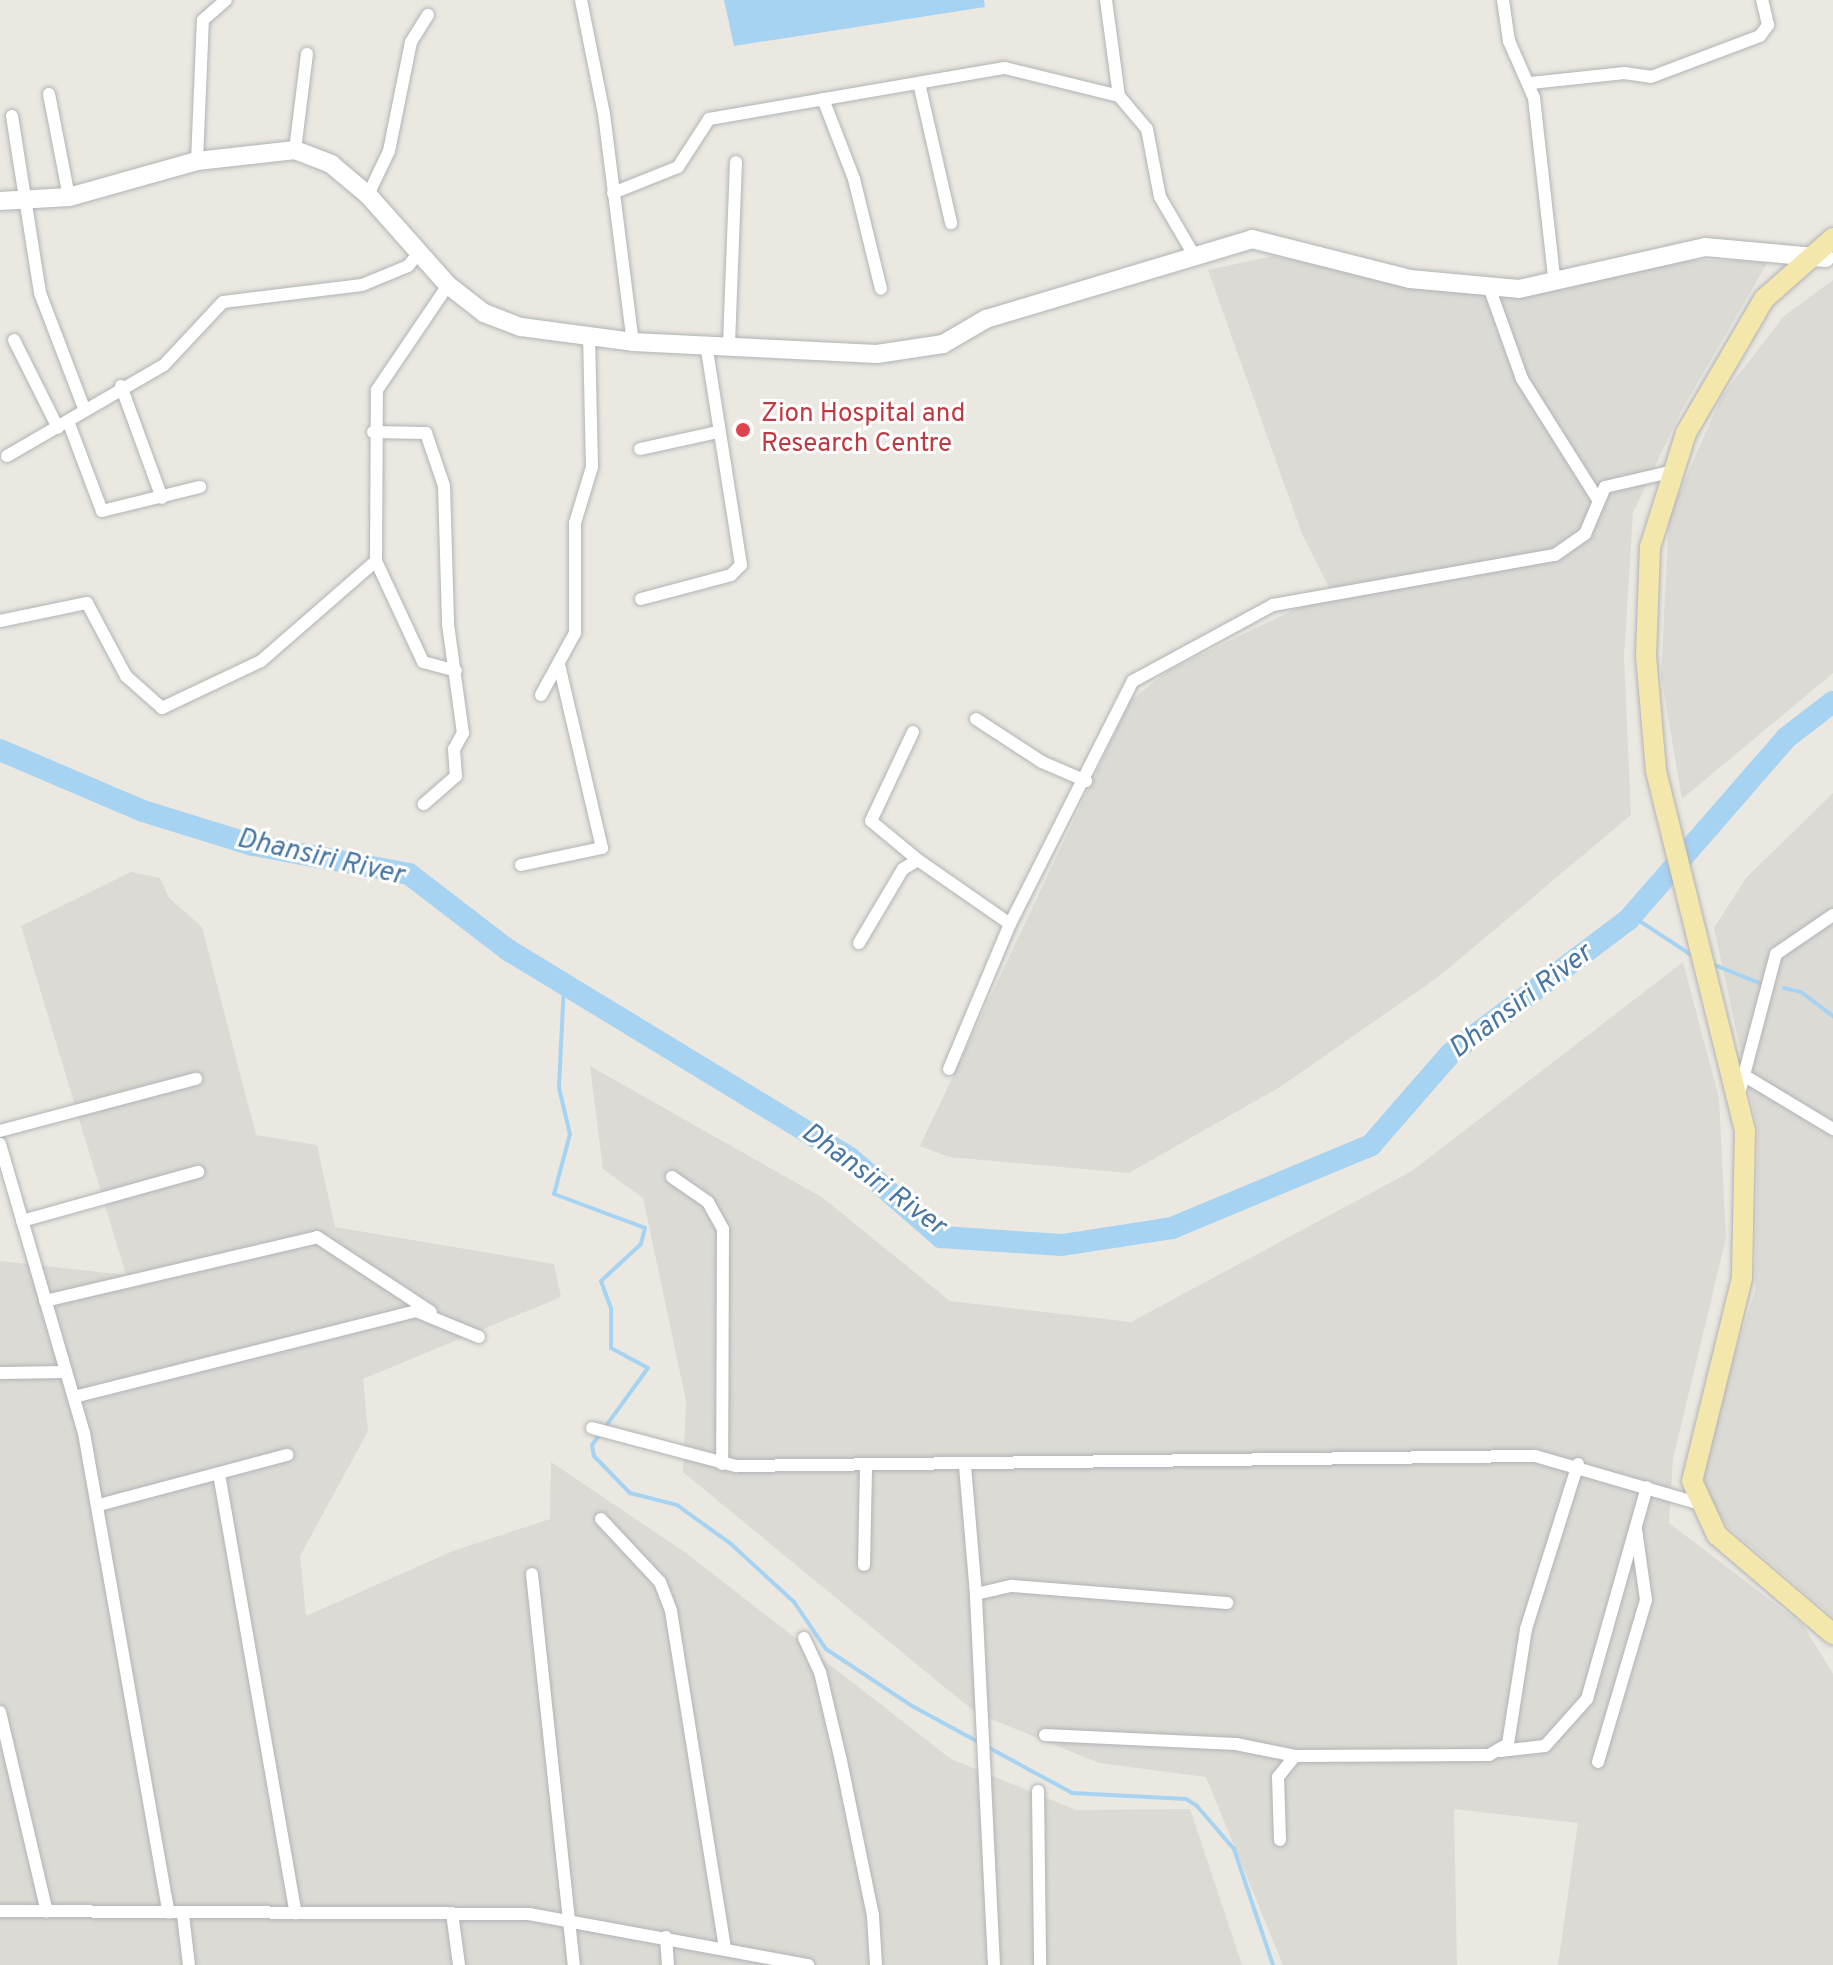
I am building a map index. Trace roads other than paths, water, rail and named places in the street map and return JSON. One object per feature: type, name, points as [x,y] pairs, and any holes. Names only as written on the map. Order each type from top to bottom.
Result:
[{"type":"main road","points":[[1833,238],[1823,255],[1777,303],[1713,386],[1670,472],[1647,591],[1646,700],[1656,771],[1728,1046],[1742,1085],[1746,1170],[1742,1278],[1692,1463],[1697,1503],[1717,1535],[1833,1634]]},
{"type":"street","points":[[197,161],[198,52],[211,3],[226,0]]},
{"type":"street","points":[[581,0],[613,193],[633,342]]},
{"type":"street","points":[[1106,0],[1119,96],[1147,129],[1160,197],[1195,257]]},
{"type":"street","points":[[1503,0],[1509,41],[1531,83],[1554,276]]},
{"type":"street","points":[[1531,83],[1624,73],[1651,77],[1760,36],[1768,25],[1762,0]]},
{"type":"street","points":[[368,195],[389,151],[411,42],[428,15]]},
{"type":"street","points":[[295,150],[307,54]]},
{"type":"street","points":[[613,193],[678,167],[709,119],[1027,68],[1119,96]]},
{"type":"street","points":[[919,83],[951,223]]},
{"type":"street","points":[[49,94],[69,197]]},
{"type":"street","points":[[823,99],[854,179],[881,289]]},
{"type":"street","points":[[12,116],[29,201],[43,306],[84,408]]},
{"type":"street","points":[[0,201],[69,197],[197,161],[295,150],[331,164],[368,195],[448,285],[484,313],[521,327],[633,342],[908,354],[986,319],[1195,257],[1273,239],[1410,279],[1519,289],[1554,276],[1705,247],[1823,255]]},
{"type":"street","points":[[729,344],[736,162]]},
{"type":"street","points":[[7,456],[178,355],[223,302],[362,285],[408,266],[419,253]]},
{"type":"street","points":[[1488,284],[1522,379],[1597,498]]},
{"type":"street","points":[[448,285],[382,374],[373,432],[376,561],[423,662],[456,671]]},
{"type":"street","points":[[541,695],[575,633],[575,523],[592,467],[589,337]]},
{"type":"street","points":[[14,340],[63,425],[102,511],[200,487]]},
{"type":"street","points":[[641,599],[731,575],[741,565],[706,343]]},
{"type":"street","points":[[121,386],[162,498]]},
{"type":"street","points":[[373,432],[420,431],[434,443],[444,486],[456,671],[463,724],[454,749],[456,776],[424,804]]},
{"type":"street","points":[[640,449],[718,432]]},
{"type":"street","points":[[949,1069],[1010,924],[1086,781],[1125,691],[1171,657],[1306,595],[1396,588],[1555,555],[1585,534],[1597,498],[1618,480],[1670,472]]},
{"type":"street","points":[[0,621],[87,603],[126,676],[162,708],[261,661],[376,561]]},
{"type":"street","points":[[521,865],[602,848],[559,665]]},
{"type":"street","points":[[976,719],[1042,762],[1086,781]]},
{"type":"street","points":[[913,732],[871,821],[918,860],[1010,924]]},
{"type":"street","points":[[859,943],[903,869],[918,860]]},
{"type":"street","points":[[1833,915],[1776,954],[1742,1085],[1833,1129]]},
{"type":"street","points":[[0,1131],[196,1079]]},
{"type":"street","points":[[0,1144],[74,1397],[99,1505],[176,1914],[189,1965]]},
{"type":"street","points":[[22,1221],[198,1172]]},
{"type":"street","points":[[672,1177],[708,1202],[723,1229],[722,1464]]},
{"type":"street","points":[[45,1301],[317,1237],[432,1312],[479,1337]]},
{"type":"street","points":[[74,1397],[432,1312]]},
{"type":"street","points":[[0,1373],[66,1372]]},
{"type":"street","points":[[592,1428],[722,1464],[965,1466],[1499,1453],[1578,1464],[1697,1503]]},
{"type":"street","points":[[99,1505],[287,1455]]},
{"type":"street","points":[[1500,1751],[1514,1734],[1526,1629],[1578,1464]]},
{"type":"street","points":[[864,1565],[866,1466]]},
{"type":"street","points":[[965,1466],[985,1722],[994,1965]]},
{"type":"street","points":[[219,1474],[296,1913]]},
{"type":"street","points":[[1045,1735],[1236,1744],[1295,1756],[1500,1751],[1545,1746],[1587,1699],[1647,1487]]},
{"type":"street","points":[[601,1519],[660,1582],[671,1611],[725,1948]]},
{"type":"street","points":[[1598,1762],[1646,1600],[1636,1529]]},
{"type":"street","points":[[532,1574],[574,1965]]},
{"type":"street","points":[[976,1594],[1012,1586],[1227,1603]]},
{"type":"street","points":[[804,1638],[820,1672],[841,1761],[873,1916],[876,1965]]},
{"type":"street","points":[[0,1712],[47,1912]]},
{"type":"street","points":[[1280,1840],[1278,1777],[1295,1756]]},
{"type":"street","points":[[1038,1791],[1040,1965]]},
{"type":"street","points":[[0,1911],[452,1913],[571,1919],[803,1964]]},
{"type":"street","points":[[452,1913],[459,1965]]},
{"type":"street","points":[[666,1937],[668,1965]]},
{"type":"water","points":[[724,0],[984,0],[985,7],[734,46]]},
{"type":"waterway","name":"Dhansiri River","points":[[0,750],[143,811],[253,845],[409,874],[508,950],[850,1158],[941,1237],[1062,1245],[1172,1228],[1371,1145],[1450,1054],[1628,920],[1786,738],[1833,702]]},
{"type":"waterway","points":[[1632,916],[1693,956]]},
{"type":"waterway","points":[[1712,964],[1762,984]]},
{"type":"waterway","points":[[564,984],[559,1088],[570,1134],[554,1194],[645,1228],[641,1244],[601,1281],[611,1309],[611,1348],[648,1368],[592,1445],[594,1456],[630,1493],[677,1505],[731,1544],[794,1602],[826,1649],[912,1706],[1072,1793],[1186,1799],[1197,1806],[1234,1849],[1273,1965]]},
{"type":"waterway","points":[[1784,988],[1801,992],[1833,1016]]},
{"type":"place","name":"Zion Hospital and Research Centre","points":[[743,430]]}]
